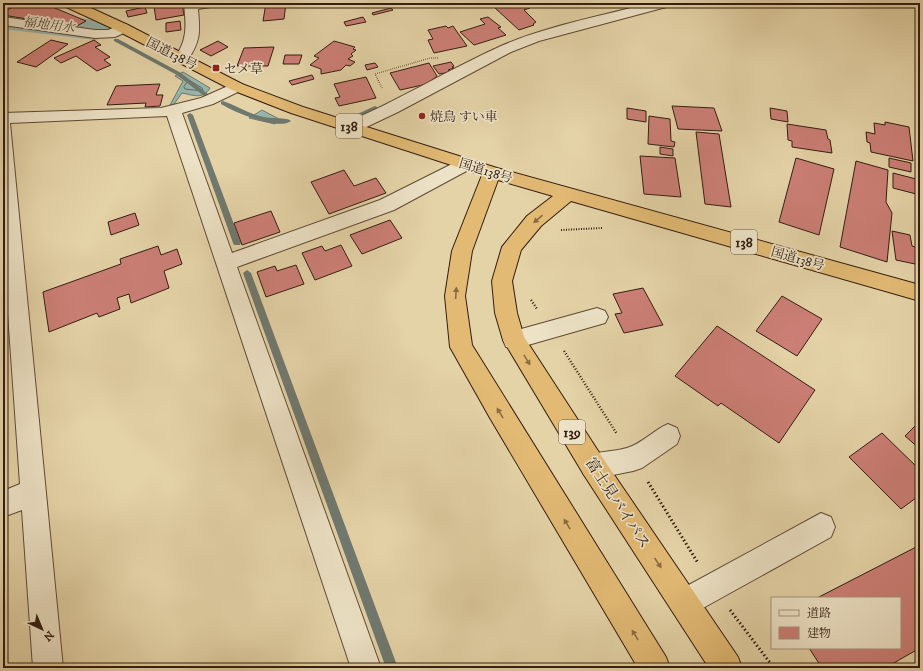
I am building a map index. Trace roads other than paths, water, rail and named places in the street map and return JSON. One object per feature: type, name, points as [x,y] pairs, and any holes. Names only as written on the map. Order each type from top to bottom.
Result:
[{"type":"highway","name":"国道138号","points":[[68,3],[123,28],[237,87],[297,110],[492,172],[920,293]]},
{"type":"highway","points":[[492,172],[462,251],[455,296],[461,347],[655,668]]},
{"type":"highway","name":"富士見バイパス","points":[[568,194],[534,221],[512,247],[502,281],[506,313],[514,340],[593,466],[727,668]]},
{"type":"street","points":[[182,58],[190,47],[193,28],[192,5],[211,3]]},
{"type":"street","points":[[352,127],[506,49],[534,38],[665,3]]},
{"type":"street","points":[[3,21],[95,34],[110,34],[123,28]]},
{"type":"street","points":[[3,118],[173,111],[207,101],[237,87]]},
{"type":"street","points":[[173,111],[366,668]]},
{"type":"street","points":[[3,124],[11,322],[34,492],[48,668]]},
{"type":"street","points":[[226,263],[387,205],[466,164]]},
{"type":"street","points":[[514,340],[598,317]]},
{"type":"street","points":[[593,466],[633,459],[668,436]]},
{"type":"street","points":[[3,504],[34,492]]},
{"type":"street","points":[[684,603],[714,588],[821,527]]},
{"type":"water","points":[[183,72],[210,88],[204,94],[198,96],[182,93],[174,104],[170,105],[183,81],[175,76]]},
{"type":"water","points":[[262,110],[279,119],[275,124],[249,118]]},
{"type":"waterway","name":"福地用水","points":[[3,19],[95,30]]},
{"type":"waterway","points":[[116,40],[179,74],[206,95]]},
{"type":"waterway","points":[[223,103],[237,111],[254,117],[271,121],[288,121]]},
{"type":"waterway","points":[[356,116],[375,108]]},
{"type":"waterway","points":[[190,115],[237,243]]},
{"type":"waterway","points":[[247,273],[392,668]]},
{"type":"place","name":"セメ草","points":[[216,68]]},
{"type":"place","name":"焼鳥 すい車","points":[[422,116]]}]
